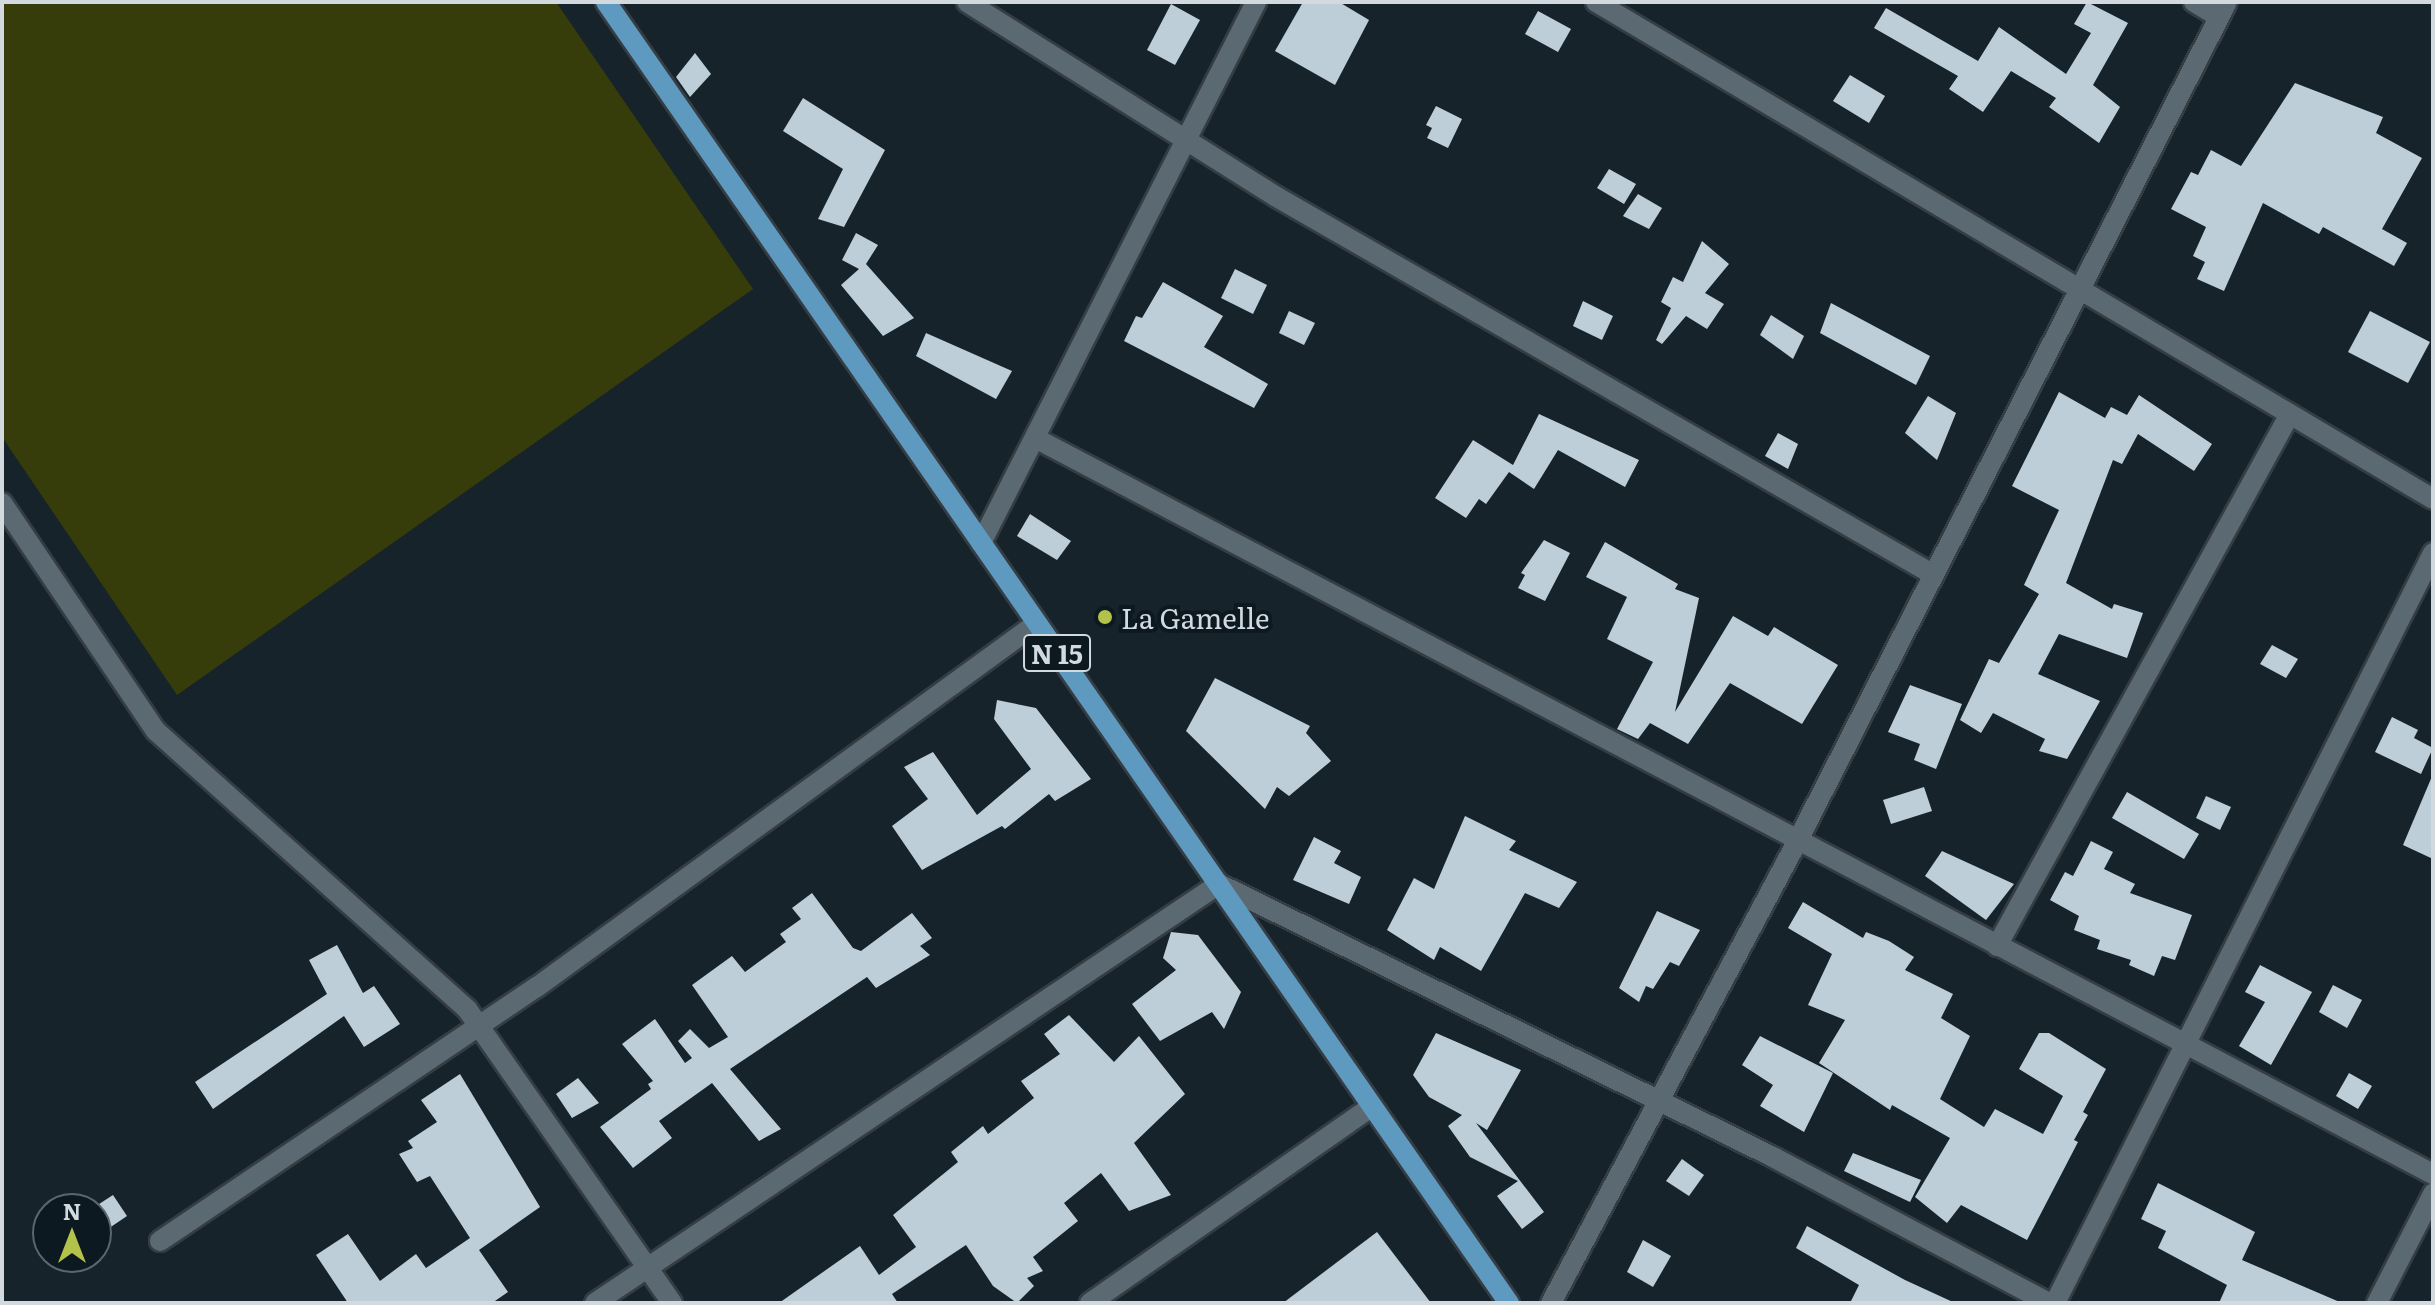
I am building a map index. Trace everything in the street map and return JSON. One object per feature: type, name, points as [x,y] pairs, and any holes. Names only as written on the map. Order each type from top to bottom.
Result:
[{"type":"main road","name":"N 15","points":[[606,2],[1509,1303]]},
{"type":"street","points":[[967,2],[1185,141],[1934,575]]},
{"type":"street","points":[[981,543],[1256,2]]},
{"type":"street","points":[[1596,2],[2433,499]]},
{"type":"street","points":[[1551,1303],[1798,840],[2223,9],[2194,2]]},
{"type":"street","points":[[1997,946],[2290,414]]},
{"type":"street","points":[[1035,438],[2433,1174]]},
{"type":"street","points":[[2,503],[156,731],[467,1009],[672,1303]]},
{"type":"street","points":[[595,1303],[649,1270],[1219,884],[1659,1101],[2052,1303],[2188,1045],[2433,553]]},
{"type":"street","points":[[160,1241],[479,1026],[1037,623]]},
{"type":"street","points":[[1090,1303],[1372,1106]]},
{"type":"street","points":[[2377,1303],[2433,1194]]},
{"type":"green space","points":[[2,2],[556,2],[753,289],[177,695],[2,437]]},
{"type":"building","points":[[1303,2],[1339,2],[1369,20],[1335,85],[1275,51]]},
{"type":"building","points":[[2087,2],[2128,23],[2093,85],[2120,107],[2099,143],[2049,107],[2056,98],[2011,71],[1983,112],[1949,89],[1958,76],[1874,28],[1886,8],[1978,61],[1999,27],[2066,74],[2091,33],[2074,24]]},
{"type":"building","points":[[1171,4],[1200,20],[1175,65],[1147,50]]},
{"type":"building","points":[[1538,11],[1571,29],[1558,52],[1525,34]]},
{"type":"building","points":[[695,53],[711,74],[690,97],[676,77]]},
{"type":"building","points":[[1850,75],[1885,96],[1869,123],[1833,101]]},
{"type":"building","points":[[2295,83],[2383,117],[2376,133],[2422,158],[2382,229],[2407,243],[2394,266],[2323,227],[2319,234],[2263,203],[2224,291],[2197,279],[2205,262],[2193,256],[2206,227],[2171,209],[2191,172],[2198,175],[2211,150],[2241,166]]},
{"type":"building","points":[[803,98],[885,150],[844,227],[818,219],[843,169],[783,131]]},
{"type":"building","points":[[1436,106],[1462,119],[1448,148],[1427,138],[1432,128],[1426,125]]},
{"type":"building","points":[[1609,169],[1636,184],[1624,204],[1597,188]]},
{"type":"building","points":[[1638,194],[1662,208],[1649,229],[1623,216]]},
{"type":"building","points":[[856,233],[878,245],[866,264],[914,318],[883,336],[841,285],[859,269],[842,260]]},
{"type":"building","points":[[1702,241],[1729,264],[1705,293],[1724,304],[1707,329],[1686,316],[1662,344],[1656,340],[1671,308],[1661,302],[1673,277],[1683,282]]},
{"type":"building","points":[[1235,269],[1267,285],[1253,314],[1221,298]]},
{"type":"building","points":[[1163,282],[1223,316],[1204,347],[1268,384],[1254,408],[1124,341],[1136,316],[1142,318]]},
{"type":"building","points":[[1583,301],[1613,316],[1602,340],[1573,326]]},
{"type":"building","points":[[1831,303],[1930,356],[1916,385],[1820,333]]},
{"type":"building","points":[[1289,311],[1315,323],[1304,345],[1279,333]]},
{"type":"building","points":[[2370,311],[2430,342],[2408,383],[2348,352]]},
{"type":"building","points":[[1771,315],[1804,336],[1793,359],[1760,335]]},
{"type":"building","points":[[926,333],[1012,371],[996,399],[916,356]]},
{"type":"building","points":[[2059,392],[2105,418],[2111,407],[2127,415],[2139,395],[2212,444],[2194,471],[2138,434],[2122,464],[2113,460],[2066,583],[2112,609],[2114,604],[2143,613],[2127,658],[2059,634],[2038,674],[2100,701],[2067,759],[2039,751],[2045,739],[1993,713],[1981,733],[1960,720],[1989,659],[1999,663],[2039,594],[2024,585],[2059,510],[2012,486]]},
{"type":"building","points":[[1928,396],[1956,413],[1937,460],[1905,433]]},
{"type":"building","points":[[1539,414],[1639,460],[1625,487],[1558,450],[1534,489],[1509,472],[1486,504],[1479,499],[1466,518],[1435,498],[1473,440],[1513,465]]},
{"type":"building","points":[[1778,433],[1798,444],[1788,469],[1765,456]]},
{"type":"building","points":[[1030,514],[1071,541],[1057,560],[1017,536]]},
{"type":"building","points":[[1544,540],[1570,553],[1545,601],[1518,588],[1525,575],[1521,573]]},
{"type":"building","points":[[1605,542],[1678,584],[1675,589],[1699,598],[1675,712],[1733,616],[1768,636],[1774,627],[1838,665],[1802,724],[1730,683],[1688,744],[1650,723],[1638,739],[1617,729],[1653,662],[1607,639],[1627,597],[1586,577]]},
{"type":"building","points":[[2272,645],[2298,659],[2286,678],[2260,664]]},
{"type":"building","points":[[1215,678],[1310,726],[1306,733],[1331,761],[1289,796],[1277,787],[1265,809],[1186,731]]},
{"type":"building","points":[[1910,685],[1962,704],[1936,769],[1914,760],[1920,744],[1888,732]]},
{"type":"building","points":[[997,700],[1036,708],[1091,779],[1055,801],[1049,794],[1005,829],[1002,826],[922,870],[892,826],[928,799],[904,767],[933,752],[977,815],[1031,769],[994,719]]},
{"type":"building","points":[[2392,717],[2418,730],[2414,738],[2433,748],[2421,774],[2375,752]]},
{"type":"building","points":[[2433,774],[2433,859],[2403,845]]},
{"type":"building","points":[[1924,787],[1932,811],[1891,824],[1883,800]]},
{"type":"building","points":[[2127,792],[2199,834],[2184,859],[2112,818]]},
{"type":"building","points":[[2206,796],[2231,807],[2220,830],[2196,818]]},
{"type":"building","points":[[1465,816],[1516,841],[1509,850],[1577,882],[1559,908],[1525,893],[1481,971],[1440,947],[1434,960],[1387,930],[1414,878],[1434,889]]},
{"type":"building","points":[[1314,837],[1341,851],[1334,863],[1361,877],[1349,904],[1293,880]]},
{"type":"building","points":[[2091,841],[2113,852],[2104,869],[2135,884],[2130,893],[2192,915],[2175,960],[2162,956],[2154,976],[2129,965],[2131,960],[2097,949],[2100,940],[2074,930],[2079,916],[2050,900],[2065,872],[2073,876]]},
{"type":"building","points":[[1942,851],[2014,884],[1986,920],[1925,876]]},
{"type":"building","points":[[812,893],[853,948],[861,951],[912,913],[932,938],[920,946],[930,955],[876,988],[867,977],[730,1069],[781,1129],[759,1141],[712,1083],[659,1121],[672,1138],[633,1168],[600,1127],[651,1089],[648,1084],[653,1081],[622,1044],[655,1019],[685,1063],[692,1058],[678,1041],[690,1029],[709,1048],[728,1037],[692,985],[732,956],[745,972],[786,942],[780,934],[801,919],[792,908]]},
{"type":"building","points":[[1803,902],[1863,938],[1866,932],[1889,941],[1914,957],[1905,970],[1953,994],[1941,1018],[1970,1036],[1940,1099],[1984,1127],[1995,1109],[2043,1134],[2063,1096],[2019,1069],[2039,1033],[2049,1033],[2106,1069],[2083,1112],[2088,1115],[2074,1140],[2078,1142],[2027,1240],[1961,1205],[1947,1223],[1915,1197],[1950,1138],[1892,1105],[1890,1110],[1819,1063],[1845,1020],[1808,1005],[1832,954],[1788,928]]},
{"type":"building","points":[[1657,911],[1700,930],[1679,966],[1670,962],[1653,989],[1646,986],[1639,1002],[1619,988]]},
{"type":"building","points":[[1171,932],[1198,935],[1241,992],[1224,1029],[1212,1012],[1160,1041],[1132,1004],[1176,970],[1163,958]]},
{"type":"building","points":[[337,945],[363,993],[374,986],[400,1024],[364,1047],[344,1016],[213,1109],[195,1082],[327,994],[309,960]]},
{"type":"building","points":[[2260,965],[2312,992],[2271,1065],[2239,1046],[2265,1002],[2245,992]]},
{"type":"building","points":[[2333,985],[2362,1000],[2347,1028],[2319,1012]]},
{"type":"building","points":[[1069,1015],[1114,1062],[1139,1036],[1185,1094],[1134,1143],[1171,1195],[1129,1211],[1101,1173],[1064,1203],[1078,1221],[1033,1257],[1043,1271],[1027,1278],[1034,1286],[1017,1303],[993,1286],[966,1245],[892,1294],[898,1303],[779,1303],[860,1246],[879,1275],[916,1247],[893,1215],[958,1162],[951,1152],[983,1126],[988,1134],[1034,1098],[1021,1081],[1060,1054],[1044,1034]]},
{"type":"building","points":[[1436,1033],[1521,1070],[1487,1130],[1476,1123],[1544,1212],[1522,1229],[1497,1196],[1518,1181],[1470,1157],[1448,1126],[1462,1115],[1429,1097],[1413,1075]]},
{"type":"building","points":[[1760,1036],[1833,1073],[1804,1132],[1760,1106],[1773,1085],[1742,1065]]},
{"type":"building","points":[[2349,1073],[2372,1086],[2358,1109],[2336,1096]]},
{"type":"building","points":[[460,1074],[540,1207],[479,1250],[508,1292],[492,1303],[348,1303],[316,1255],[348,1234],[380,1281],[416,1254],[426,1268],[470,1238],[430,1176],[417,1182],[399,1154],[413,1148],[408,1141],[437,1122],[421,1100]]},
{"type":"building","points":[[578,1078],[599,1103],[572,1118],[556,1094]]},
{"type":"building","points":[[1853,1153],[1921,1180],[1910,1202],[1844,1171]]},
{"type":"building","points":[[1682,1159],[1704,1175],[1689,1196],[1666,1181]]},
{"type":"building","points":[[2158,1183],[2255,1232],[2242,1260],[2342,1303],[2219,1303],[2227,1285],[2158,1248],[2166,1231],[2141,1219]]},
{"type":"building","points":[[112,1196],[127,1216],[112,1226]]},
{"type":"building","points":[[1807,1226],[1905,1280],[1955,1303],[1850,1303],[1859,1285],[1796,1248]]},
{"type":"building","points":[[1377,1232],[1431,1303],[1283,1303]]},
{"type":"building","points":[[1643,1240],[1671,1256],[1653,1287],[1627,1272]]},
{"type":"place","name":"La Gamelle","points":[[1105,617]]}]
